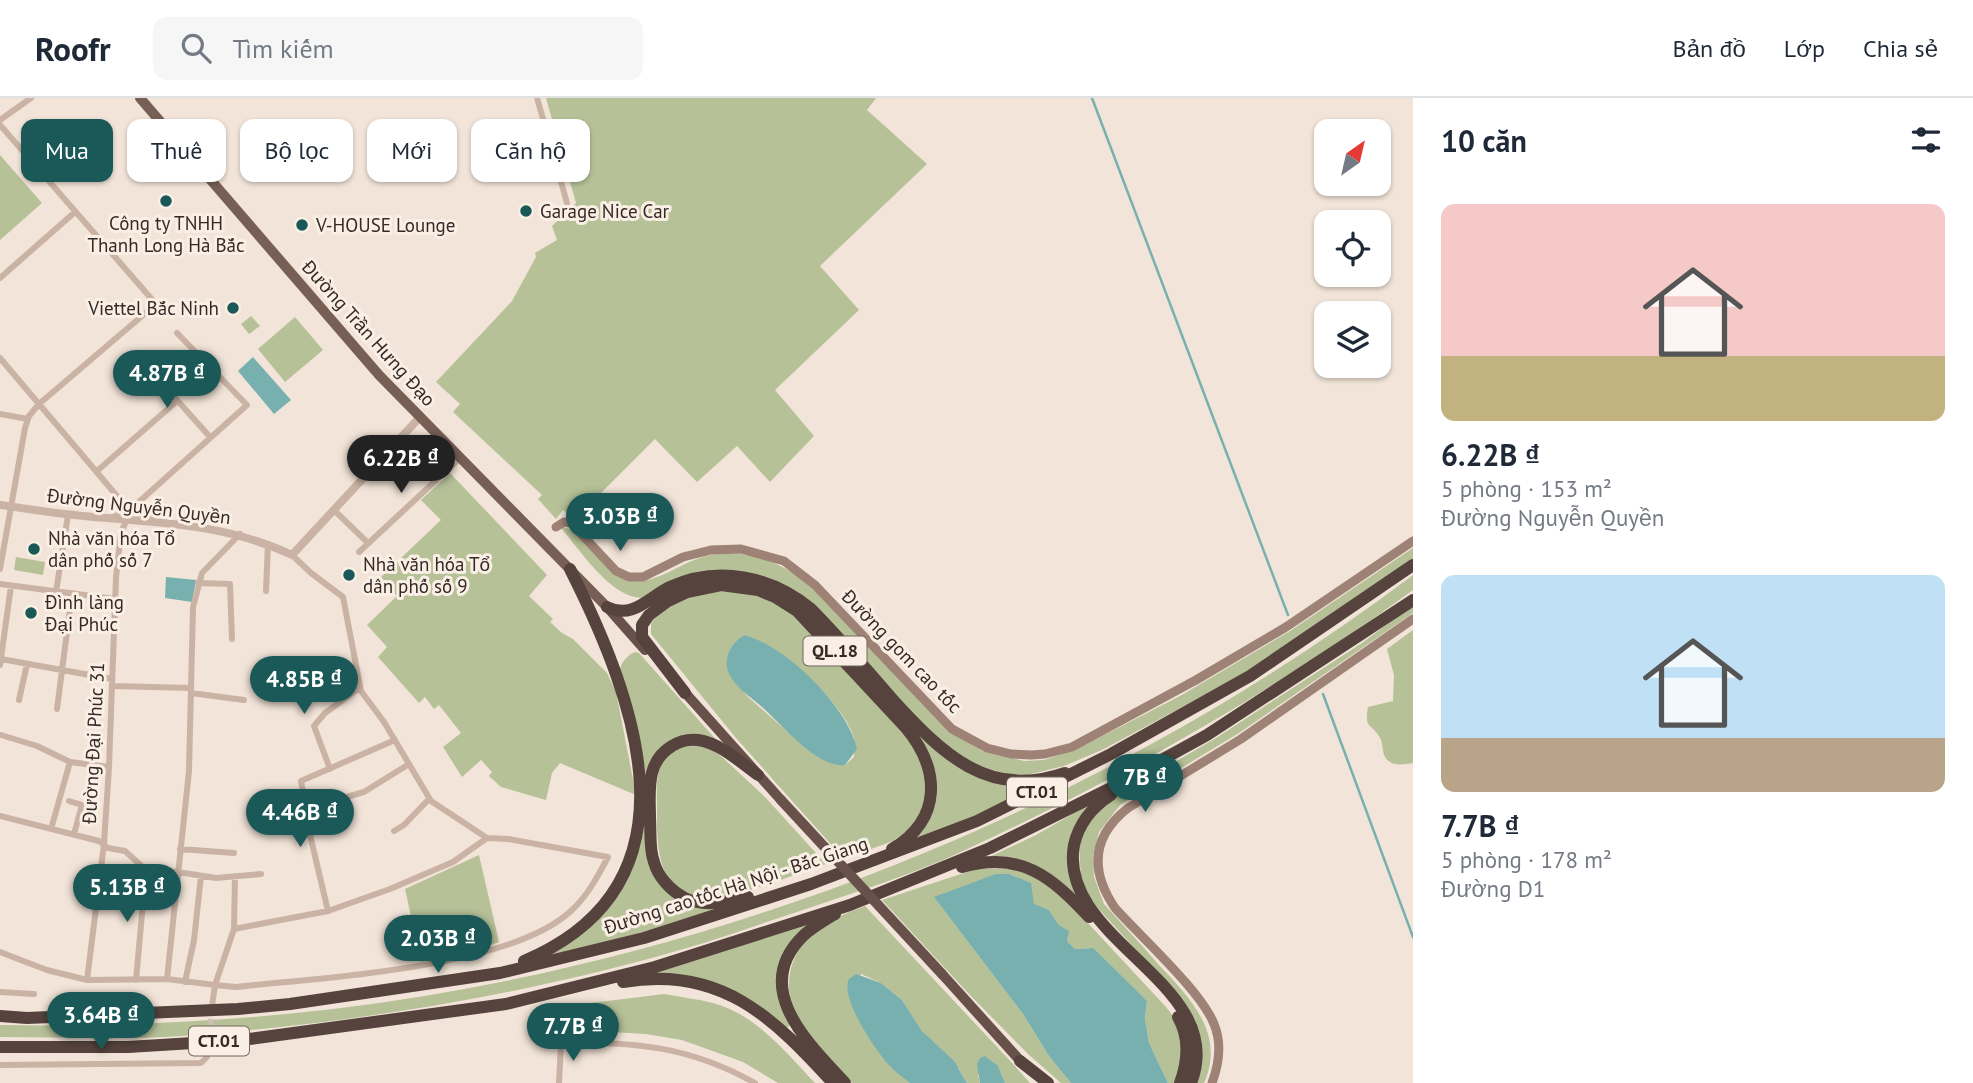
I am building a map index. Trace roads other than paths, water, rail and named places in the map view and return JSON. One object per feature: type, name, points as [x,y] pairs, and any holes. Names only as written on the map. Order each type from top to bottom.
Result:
[{"type":"highway","name":"Đường cao tốc Hà Nội - Bắc Giang","points":[[0,1016],[27,1018],[214,1011],[290,1004],[500,974],[644,938],[834,877],[1000,810],[1111,754],[1230,687],[1293,648],[1413,565]]},
{"type":"highway","points":[[429,984],[524,962],[564,941],[596,917],[626,873],[639,828],[641,785],[635,746],[612,664],[592,614],[569,569]]},
{"type":"highway","points":[[607,607],[620,611],[636,609],[680,583],[718,576],[745,577],[779,587],[816,615],[939,747],[971,769],[1010,780],[1041,779],[1064,773],[1199,700],[1230,687]]},
{"type":"highway","name":"QL.18","points":[[685,694],[642,636],[645,620],[668,601],[693,590],[729,585],[749,588],[775,597],[797,611],[912,735],[924,753],[930,771],[930,796],[924,816],[901,844],[834,877]]},
{"type":"highway","name":"CT.01","points":[[0,1047],[128,1047],[242,1040],[506,1004],[655,967],[850,905],[990,848],[1107,790],[1207,735],[1413,600]]},
{"type":"highway","name":"Đường Trần Hưng Đạo","points":[[607,607],[1020,1061]]},
{"type":"highway","points":[[1191,1083],[1198,1051],[1191,1024],[1180,1006],[1090,908],[1078,886],[1073,853],[1082,823],[1100,803],[1207,735]]},
{"type":"highway","points":[[758,775],[729,753],[702,740],[680,742],[662,753],[656,761],[650,784],[651,844],[657,869],[669,887],[680,896],[703,903],[730,901],[810,884]]},
{"type":"highway","points":[[882,893],[986,862],[1018,864],[1050,879],[1076,903],[1176,1014],[1184,1029],[1186,1044],[1186,1062],[1180,1083]]},
{"type":"highway","points":[[845,1083],[796,1027],[785,1005],[782,989],[786,962],[798,942],[815,927],[850,905]]},
{"type":"highway","points":[[454,1012],[509,1008],[635,980],[663,979],[684,982],[727,993],[754,1007],[786,1033],[833,1083]]},
{"type":"highway","points":[[1020,1061],[1048,1083]]},
{"type":"highway","name":"QL.18","points":[[1020,1061],[1038,1081]]},
{"type":"main road","name":"Đường Trần Hưng Đạo","points":[[140,98],[379,375],[607,607]]},
{"type":"main road","name":"Đường gom cao tốc","points":[[556,527],[564,522],[570,523],[616,571],[632,578],[643,577],[683,557],[711,550],[741,549],[784,561],[815,585],[952,729],[987,748],[1011,754],[1031,755],[1072,747],[1196,680],[1286,627],[1413,541]]},
{"type":"main road","points":[[1212,1083],[1219,1054],[1215,1025],[1201,1003],[1106,895],[1098,873],[1105,834],[1115,818],[1128,808],[1241,738],[1413,619]]},
{"type":"street","points":[[0,120],[31,98]]},
{"type":"street","points":[[537,98],[567,203]]},
{"type":"street","points":[[0,125],[156,304],[39,404],[28,419],[0,569]]},
{"type":"street","points":[[0,278],[75,212]]},
{"type":"street","points":[[110,519],[131,509],[247,405],[177,333]]},
{"type":"street","points":[[0,358],[131,509],[156,522]]},
{"type":"street","points":[[144,363],[210,438]]},
{"type":"street","points":[[97,471],[177,401]]},
{"type":"street","points":[[0,414],[28,419]]},
{"type":"street","points":[[0,952],[47,970],[87,980],[167,979],[236,987],[393,969],[494,950],[543,930],[573,909],[595,882],[608,857],[508,839],[487,838],[429,799],[395,740],[359,688],[343,597],[310,573],[292,555],[420,416]]},
{"type":"street","points":[[359,552],[461,457]]},
{"type":"street","name":"Đường Nguyễn Quyền","points":[[0,505],[68,515],[214,528],[240,534],[292,555]]},
{"type":"street","name":"Đường Đại Phúc 31","points":[[87,980],[104,844],[115,599],[121,533],[131,509]]},
{"type":"street","points":[[334,510],[368,543]]},
{"type":"street","points":[[56,592],[68,515]]},
{"type":"street","points":[[167,979],[189,771],[193,607],[202,573],[240,534]]},
{"type":"street","points":[[266,591],[268,544]]},
{"type":"street","points":[[198,583],[230,584],[232,639]]},
{"type":"street","points":[[0,584],[115,599]]},
{"type":"street","points":[[11,586],[1,662],[63,670],[112,683],[191,691],[244,700]]},
{"type":"street","points":[[57,709],[72,593]]},
{"type":"street","points":[[19,700],[27,664]]},
{"type":"street","points":[[330,769],[314,726],[325,713],[359,688]]},
{"type":"street","points":[[1,735],[37,746],[70,762],[109,767]]},
{"type":"street","points":[[328,911],[301,781],[395,740]]},
{"type":"street","points":[[51,829],[70,762]]},
{"type":"street","points":[[305,808],[364,792],[409,764]]},
{"type":"street","points":[[394,831],[404,825],[429,799]]},
{"type":"street","points":[[69,801],[82,805],[74,834]]},
{"type":"street","points":[[0,816],[99,841],[108,848],[125,851],[145,870],[216,878],[261,874]]},
{"type":"street","points":[[234,929],[328,911],[390,889],[453,862],[487,838]]},
{"type":"street","points":[[180,849],[234,853]]},
{"type":"street","points":[[136,980],[145,870]]},
{"type":"street","points":[[185,982],[194,940],[201,876]]},
{"type":"street","points":[[212,1006],[215,985],[234,929],[235,876]]},
{"type":"street","points":[[0,992],[34,994]]},
{"type":"street","points":[[559,1083],[561,1042],[630,1043],[678,1051],[721,1064],[755,1083]]},
{"type":"street","points":[[0,1065],[201,1063],[207,1057],[209,1045]]},
{"type":"water","points":[[253,357],[291,400],[274,414],[238,371]]},
{"type":"water","points":[[166,577],[196,580],[192,602],[165,598]]},
{"type":"water","points":[[745,635],[762,642],[797,665],[829,698],[842,715],[857,749],[845,765],[823,760],[800,744],[734,682],[728,671],[728,655],[733,645]]},
{"type":"water","points":[[996,874],[1009,874],[1031,883],[1034,904],[1049,910],[1059,925],[1069,931],[1067,941],[1075,949],[1093,948],[1147,1001],[1145,1018],[1149,1043],[1168,1083],[1071,1083],[1049,1056],[1023,1014],[934,897]]},
{"type":"water","points":[[856,974],[881,983],[902,1000],[922,1031],[954,1061],[967,1083],[910,1083],[891,1068],[868,1036],[849,998],[849,979]]},
{"type":"water","points":[[985,1056],[998,1066],[1005,1083],[980,1083],[977,1064],[980,1058]]},
{"type":"waterway","points":[[1092,98],[1288,615]]},
{"type":"waterway","points":[[1323,694],[1413,937]]},
{"type":"tunnel","points":[[209,1043],[212,1009]]},
{"type":"place","name":"Công ty TNHH Thanh Long Hà Bắc","points":[[166,201]]},
{"type":"place","name":"Garage Nice Car","points":[[526,211]]},
{"type":"place","name":"V-HOUSE Lounge","points":[[302,225]]},
{"type":"place","name":"Viettel Bắc Ninh","points":[[233,308]]},
{"type":"place","name":"Nhà văn hóa Tổ dân phố số 7","points":[[34,549]]},
{"type":"place","name":"Nhà văn hóa Tổ dân phố số 9","points":[[349,575]]},
{"type":"place","name":"Đình làng Đại Phúc","points":[[31,613]]}]
